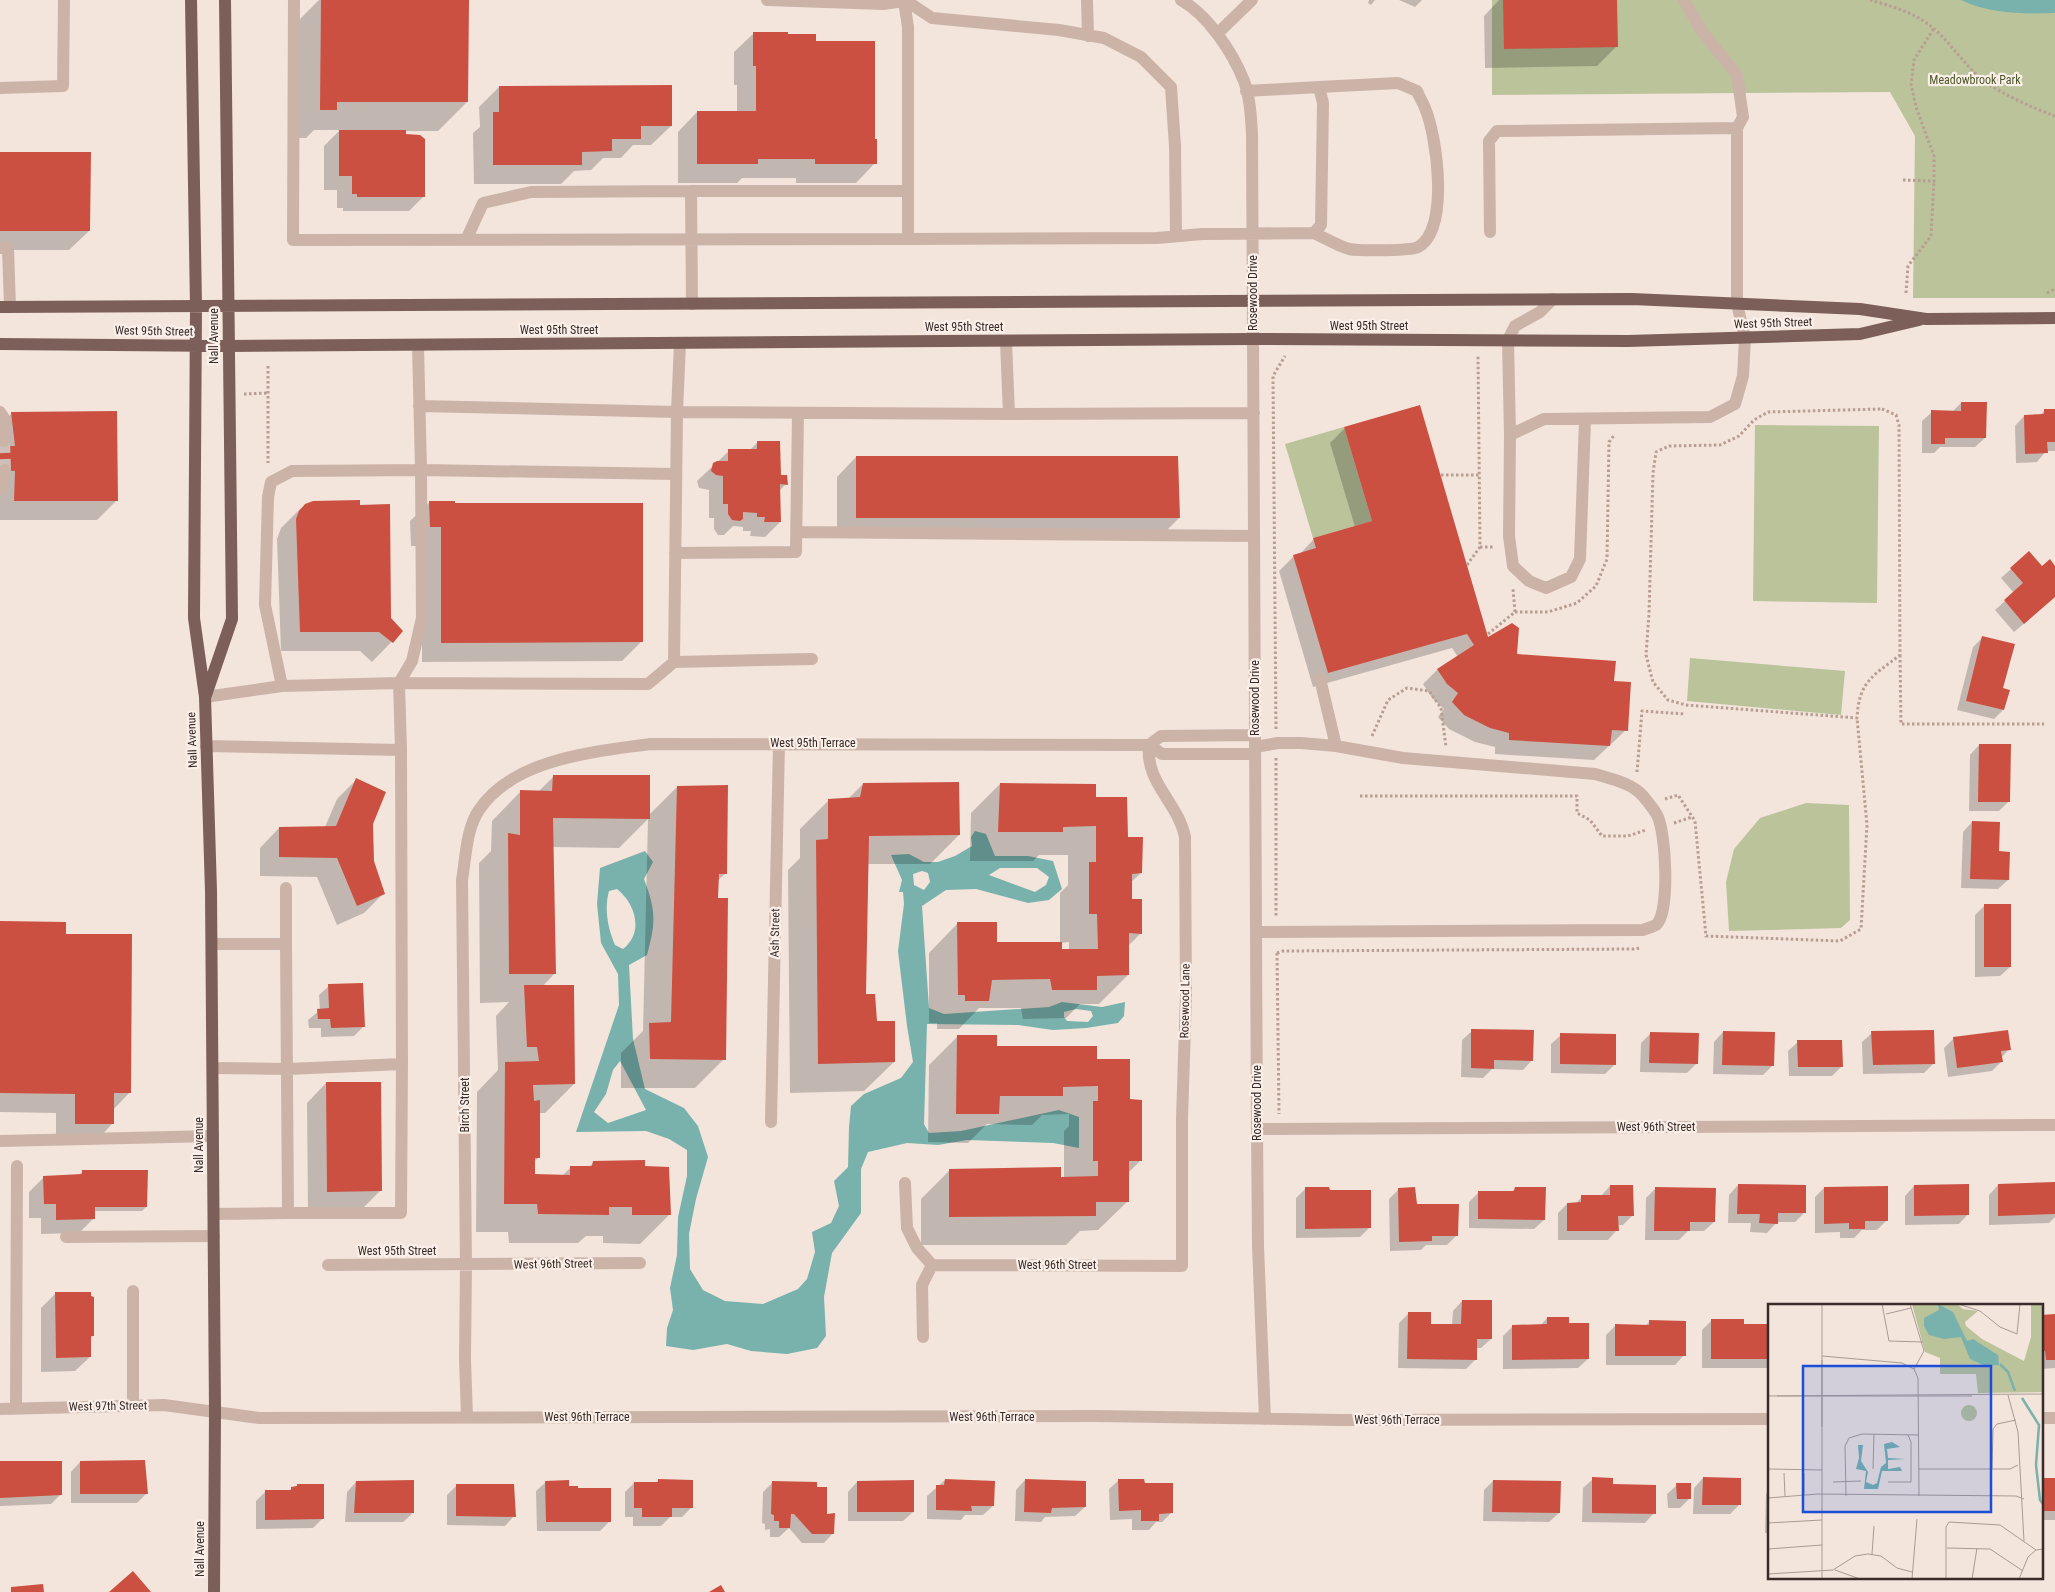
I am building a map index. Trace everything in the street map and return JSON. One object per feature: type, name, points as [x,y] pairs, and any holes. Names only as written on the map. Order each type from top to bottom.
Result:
[{"type":"main road","name":"Nall Avenue","points":[[191,0],[196,307],[194,618],[205,697],[212,944],[215,1411],[214,1592]]},
{"type":"main road","name":"Nall Avenue","points":[[205,697],[232,619],[225,0]]},
{"type":"main road","name":"West 95th Street","points":[[5,307],[1632,299],[1860,309],[1926,319],[2055,318]]},
{"type":"main road","name":"West 95th Street","points":[[0,344],[228,346],[1253,339],[1628,341],[1860,334],[1926,319]]},
{"type":"street","points":[[0,88],[63,86],[64,0]]},
{"type":"street","points":[[294,0],[293,240],[908,239],[1176,236],[1318,229],[1350,249],[1382,250],[1417,248],[1430,236],[1437,206],[1439,170],[1426,109],[1416,91],[1398,84],[1246,91]]},
{"type":"street","points":[[768,0],[883,4],[904,0],[932,18],[1059,30],[1104,38],[1141,57],[1171,87],[1175,146],[1176,236]]},
{"type":"street","points":[[904,0],[908,27],[908,239]]},
{"type":"street","points":[[1087,0],[1088,36]]},
{"type":"street","name":"Rosewood Drive","points":[[1181,0],[1188,4],[1218,33],[1244,82],[1251,112],[1254,413],[1256,1129],[1258,1246],[1265,1419]]},
{"type":"street","points":[[1218,33],[1252,0]]},
{"type":"street","points":[[1510,435],[1544,419],[1710,417],[1735,404],[1744,376],[1745,338],[1737,304],[1737,128],[1743,117],[1737,74],[1701,30],[1684,0]]},
{"type":"street","points":[[1318,229],[1323,104],[1319,88]]},
{"type":"street","points":[[1490,232],[1489,141],[1497,131],[1737,128]]},
{"type":"street","points":[[692,191],[692,304]]},
{"type":"street","points":[[466,240],[483,202],[531,192],[908,191]]},
{"type":"street","points":[[0,248],[8,248],[5,307]]},
{"type":"street","points":[[1553,299],[1540,312],[1515,326],[1508,340],[1510,435],[1509,536],[1513,566],[1529,581],[1546,588],[1570,577],[1580,559],[1584,420]]},
{"type":"street","points":[[1006,341],[1009,414]]},
{"type":"street","points":[[674,662],[677,412],[680,343]]},
{"type":"street","points":[[214,1214],[401,1213],[401,750],[399,684],[412,660],[422,618],[418,345]]},
{"type":"street","points":[[419,406],[677,412],[1254,413]]},
{"type":"street","points":[[0,412],[4,418],[4,441]]},
{"type":"street","points":[[675,553],[796,552],[798,413]]},
{"type":"street","points":[[0,488],[5,470]]},
{"type":"street","points":[[282,686],[265,605],[268,496],[271,482],[292,471],[421,470],[676,474]]},
{"type":"street","points":[[797,532],[1254,536]]},
{"type":"street","points":[[205,697],[282,686],[648,684],[674,662],[812,659]]},
{"type":"street","points":[[1320,679],[1336,746]]},
{"type":"street","name":"West 95th Terrace","points":[[1149,745],[1161,736],[1255,745]]},
{"type":"street","name":"Ash Street","points":[[772,1122],[779,743]]},
{"type":"street","points":[[1255,745],[1301,743],[1336,746],[1402,758],[1595,774],[1625,784],[1642,795],[1658,815],[1663,834],[1666,898],[1663,912],[1657,924],[1643,930],[1256,932]]},
{"type":"street","name":"West 95th Terrace","points":[[489,798],[515,778],[550,763],[575,756],[650,744],[1149,745],[1162,754],[1255,745]]},
{"type":"street","name":"Rosewood Lane","points":[[1149,745],[1148,759],[1152,772],[1180,820],[1185,837],[1186,995],[1182,1120],[1182,1266]]},
{"type":"street","points":[[206,746],[401,750]]},
{"type":"street","name":"Birch Street","points":[[467,1418],[464,1359],[466,1266],[462,880],[469,834],[478,810],[489,798]]},
{"type":"street","points":[[286,888],[288,1213]]},
{"type":"street","points":[[212,944],[286,944]]},
{"type":"street","points":[[213,1068],[288,1069],[402,1064]]},
{"type":"street","name":"West 96th Street","points":[[1256,1129],[2055,1125]]},
{"type":"street","points":[[0,1141],[213,1136]]},
{"type":"street","points":[[16,1408],[17,1166]]},
{"type":"street","points":[[906,1183],[906,1228],[917,1248],[932,1265],[922,1285],[923,1337]]},
{"type":"street","points":[[66,1236],[214,1236]]},
{"type":"street","name":"West 96th Street","points":[[466,1266],[640,1264]]},
{"type":"street","name":"West 95th Street","points":[[328,1265],[466,1266]]},
{"type":"street","name":"West 96th Street","points":[[932,1265],[1182,1266]]},
{"type":"street","points":[[133,1291],[133,1405]]},
{"type":"street","name":"West 97th Street","points":[[0,1409],[164,1405],[215,1411]]},
{"type":"street","name":"West 96th Terrace","points":[[215,1411],[259,1418],[1096,1416],[1265,1419],[1768,1419]]},
{"type":"street","points":[[2042,1418],[2055,1418]]},
{"type":"path","points":[[1870,0],[1898,9],[1924,21],[1934,28],[1964,62],[1984,81],[2055,116]]},
{"type":"path","points":[[1906,293],[1908,266],[1932,236],[1934,156],[1916,107],[1911,84],[1914,60],[1934,28]]},
{"type":"path","points":[[1903,180],[1934,181]]},
{"type":"path","points":[[2046,293],[2055,289]]},
{"type":"path","points":[[1467,565],[1480,548],[1478,356]]},
{"type":"path","points":[[268,366],[268,463]]},
{"type":"path","points":[[240,394],[268,394]]},
{"type":"path","points":[[1858,718],[1686,705],[1668,700],[1653,682],[1646,655],[1653,473],[1656,452],[1670,446],[1720,445],[1738,436],[1754,420],[1768,412],[1882,409],[1896,415],[1899,425],[1901,724],[2044,724]]},
{"type":"path","points":[[1488,634],[1516,612],[1548,612],[1577,603],[1596,586],[1607,559],[1609,442],[1616,432]]},
{"type":"path","points":[[1441,475],[1479,475]]},
{"type":"path","points":[[1480,548],[1495,548],[1496,554]]},
{"type":"path","points":[[1509,584],[1514,591],[1516,612]]},
{"type":"path","points":[[1673,796],[1678,794],[1695,821],[1706,936],[1840,940],[1861,929],[1867,826],[1858,701],[1865,684],[1900,655]]},
{"type":"path","points":[[1370,741],[1388,700],[1407,688],[1429,692],[1441,708],[1446,752]]},
{"type":"path","points":[[1636,781],[1642,711],[1685,714]]},
{"type":"path","points":[[1360,796],[1577,796],[1577,812],[1590,820],[1602,836],[1628,836],[1646,830]]},
{"type":"path","points":[[1669,824],[1693,817]]},
{"type":"path","points":[[1276,953],[1283,950],[1634,949],[1642,947]]},
{"type":"green space","name":"Meadowbrook Park","points":[[1492,0],[2055,0],[2055,298],[1913,298],[1915,136],[1890,92],[1492,95]]},
{"type":"green space","points":[[1755,425],[1879,426],[1877,603],[1753,601]]},
{"type":"green space","points":[[1344,427],[1372,521],[1313,538],[1285,444]]},
{"type":"green space","points":[[1690,658],[1845,671],[1841,715],[1687,701]]},
{"type":"green space","points":[[1806,803],[1849,805],[1850,920],[1841,928],[1729,931],[1726,882],[1734,849],[1760,818]]},
{"type":"water","points":[[1961,0],[2055,0],[2055,13],[1995,11]]},
{"type":"water","points":[[975,831],[986,834],[995,856],[1028,856],[1053,861],[1062,889],[1049,900],[1028,903],[976,889],[946,890],[922,906],[929,1008],[944,1014],[1049,1007],[1062,1002],[1102,1007],[1125,1002],[1124,1016],[1118,1023],[1086,1028],[1053,1030],[1018,1025],[927,1024],[924,1124],[929,1133],[961,1131],[1059,1110],[1079,1117],[1079,1148],[1053,1143],[967,1140],[938,1145],[907,1143],[868,1152],[861,1169],[861,1213],[832,1253],[824,1297],[826,1336],[817,1348],[787,1354],[751,1351],[727,1344],[693,1350],[666,1346],[667,1328],[673,1310],[670,1288],[677,1255],[678,1217],[687,1176],[687,1150],[669,1139],[646,1131],[576,1132],[619,1005],[618,974],[601,943],[597,904],[600,868],[645,851],[653,862],[644,879],[653,908],[650,944],[647,955],[629,965],[633,1039],[645,1089],[684,1108],[698,1126],[708,1157],[696,1199],[689,1234],[690,1269],[703,1290],[725,1301],[763,1304],[798,1289],[807,1279],[815,1252],[812,1232],[831,1223],[839,1206],[834,1181],[848,1167],[851,1106],[864,1094],[901,1078],[913,1062],[898,951],[904,904],[903,892],[899,892],[902,880],[891,855],[909,854],[924,862],[938,862],[955,856],[972,846],[971,837]],"holes":[[[1000,868],[1037,868],[1049,877],[1046,885],[1035,892],[989,875]],[[922,871],[928,873],[930,882],[924,890],[914,885],[913,874]],[[617,889],[624,895],[633,910],[635,919],[634,935],[623,949],[615,945],[610,932],[607,912],[609,891]],[[1076,1009],[1091,1011],[1093,1016],[1088,1022],[1067,1021],[1064,1017],[1064,1012]],[[620,1061],[646,1110],[608,1123],[594,1112],[606,1094],[613,1070]]]},
{"type":"building","points":[[321,0],[469,0],[468,102],[337,102],[337,110],[320,110]]},
{"type":"building","points":[[1503,0],[1617,0],[1618,47],[1504,49]]},
{"type":"building","points":[[753,32],[816,34],[816,41],[875,41],[875,139],[877,139],[877,164],[815,164],[815,159],[758,159],[758,164],[697,164],[697,111],[756,111],[756,66],[753,66]]},
{"type":"building","points":[[672,85],[672,126],[641,126],[641,139],[612,139],[612,151],[582,152],[582,165],[493,165],[493,112],[499,112],[499,86]]},
{"type":"building","points":[[339,130],[406,130],[406,134],[420,135],[425,139],[425,197],[357,197],[357,194],[352,194],[352,176],[339,176]]},
{"type":"building","points":[[0,152],[91,152],[90,231],[0,231]]},
{"type":"building","points":[[1961,402],[1987,402],[1986,438],[1945,438],[1945,444],[1931,444],[1931,410],[1961,411]]},
{"type":"building","points":[[1420,405],[1488,637],[1512,623],[1519,628],[1517,654],[1616,661],[1614,681],[1631,682],[1628,731],[1612,730],[1610,746],[1509,740],[1509,733],[1490,728],[1464,715],[1452,702],[1458,693],[1447,684],[1437,669],[1474,645],[1467,634],[1328,673],[1293,555],[1316,548],[1313,538],[1372,521],[1344,427]]},
{"type":"building","points":[[2044,409],[2055,409],[2055,442],[2047,442],[2048,453],[2025,454],[2024,415],[2044,414]]},
{"type":"building","points":[[117,411],[118,501],[14,501],[15,471],[0,470],[0,446],[15,446],[11,412]]},
{"type":"building","points":[[757,441],[780,441],[781,475],[787,475],[788,485],[780,484],[781,522],[764,522],[765,517],[757,517],[757,513],[743,512],[743,519],[740,521],[732,520],[728,514],[728,504],[723,504],[723,476],[716,475],[711,471],[713,463],[728,461],[728,449],[757,449]]},
{"type":"building","points":[[856,456],[1178,456],[1180,518],[856,518]]},
{"type":"building","points":[[360,500],[360,505],[390,504],[391,618],[403,631],[393,643],[379,632],[300,632],[296,519],[299,511],[305,504],[313,501]]},
{"type":"building","points":[[429,501],[455,501],[455,503],[643,503],[643,642],[441,643],[441,527],[430,527]]},
{"type":"building","points":[[2029,551],[2042,566],[2050,559],[2055,566],[2055,597],[2024,624],[2004,600],[2023,583],[2010,568]]},
{"type":"building","points":[[1982,636],[2015,644],[2003,688],[2010,690],[2004,710],[1966,701]]},
{"type":"building","points":[[1979,744],[2011,744],[2010,802],[1978,802]]},
{"type":"building","points":[[553,775],[650,775],[650,819],[553,818],[556,974],[509,974],[508,833],[520,835],[520,790],[552,791]]},
{"type":"building","points":[[356,778],[386,792],[373,824],[374,861],[385,894],[357,906],[337,858],[279,857],[279,827],[336,826]]},
{"type":"building","points":[[959,782],[960,835],[869,836],[866,994],[875,994],[877,1021],[895,1021],[895,1062],[818,1064],[816,840],[828,839],[828,799],[860,797],[863,783]]},
{"type":"building","points":[[1000,783],[1096,784],[1096,797],[1127,797],[1128,837],[1143,837],[1142,873],[1132,874],[1132,899],[1142,899],[1142,934],[1129,933],[1129,975],[1097,976],[1097,990],[1052,990],[1050,979],[992,980],[989,1001],[965,1001],[965,995],[958,995],[957,922],[997,922],[997,942],[1062,942],[1062,949],[1098,949],[1097,914],[1089,914],[1089,862],[1096,862],[1096,826],[1063,827],[1063,832],[998,832]]},
{"type":"building","points":[[728,785],[727,874],[719,874],[718,898],[728,898],[726,1060],[650,1059],[649,1023],[671,1022],[677,786]]},
{"type":"building","points":[[1972,821],[2000,822],[1999,851],[2010,852],[2009,880],[1970,879]]},
{"type":"building","points":[[1984,904],[2011,904],[2011,967],[1984,967]]},
{"type":"building","points":[[0,921],[66,922],[66,934],[132,934],[131,1093],[114,1093],[114,1124],[75,1124],[75,1094],[0,1093]]},
{"type":"building","points":[[363,983],[365,1027],[331,1028],[330,1019],[318,1019],[317,1009],[329,1008],[328,984]]},
{"type":"building","points":[[524,985],[574,985],[575,1084],[533,1085],[534,1101],[540,1100],[540,1158],[535,1158],[535,1174],[570,1175],[570,1166],[592,1166],[593,1161],[645,1160],[645,1166],[669,1167],[671,1215],[632,1215],[632,1207],[609,1207],[609,1215],[538,1214],[537,1204],[504,1204],[505,1062],[539,1061],[537,1047],[527,1047]]},
{"type":"building","points":[[1471,1029],[1534,1030],[1533,1061],[1494,1060],[1494,1069],[1471,1068]]},
{"type":"building","points":[[1934,1030],[1935,1064],[1873,1065],[1871,1031]]},
{"type":"building","points":[[2008,1030],[2011,1050],[2001,1051],[2003,1062],[1957,1068],[1953,1037]]},
{"type":"building","points":[[1723,1031],[1775,1032],[1774,1066],[1722,1065]]},
{"type":"building","points":[[1650,1032],[1699,1033],[1698,1064],[1649,1063]]},
{"type":"building","points":[[1560,1033],[1616,1034],[1616,1065],[1560,1064]]},
{"type":"building","points":[[957,1035],[997,1035],[997,1046],[1097,1046],[1097,1059],[1130,1059],[1130,1099],[1142,1100],[1142,1161],[1129,1161],[1129,1202],[1096,1202],[1096,1216],[949,1217],[949,1169],[1061,1167],[1061,1177],[1098,1176],[1098,1161],[1093,1161],[1093,1101],[1098,1101],[1098,1086],[1063,1087],[1063,1096],[1000,1096],[999,1114],[956,1114]]},
{"type":"building","points":[[1797,1040],[1842,1040],[1843,1067],[1798,1067]]},
{"type":"building","points":[[326,1082],[381,1082],[382,1191],[327,1192]]},
{"type":"building","points":[[82,1170],[148,1170],[147,1207],[95,1207],[95,1219],[56,1220],[56,1204],[44,1204],[43,1176],[82,1174]]},
{"type":"building","points":[[2055,1182],[2055,1214],[1998,1216],[1998,1184]]},
{"type":"building","points":[[1738,1184],[1806,1185],[1806,1213],[1778,1213],[1778,1224],[1759,1223],[1760,1214],[1737,1214]]},
{"type":"building","points":[[1969,1184],[1969,1215],[1914,1216],[1914,1185]]},
{"type":"building","points":[[1610,1185],[1633,1185],[1634,1216],[1618,1216],[1619,1231],[1567,1231],[1567,1203],[1581,1202],[1581,1195],[1610,1195]]},
{"type":"building","points":[[1888,1186],[1888,1221],[1865,1221],[1865,1229],[1849,1229],[1849,1223],[1824,1224],[1824,1187]]},
{"type":"building","points":[[1305,1187],[1329,1187],[1330,1190],[1371,1190],[1371,1228],[1305,1229]]},
{"type":"building","points":[[1415,1187],[1417,1204],[1459,1204],[1458,1236],[1432,1236],[1432,1241],[1399,1242],[1398,1188]]},
{"type":"building","points":[[1515,1187],[1546,1187],[1545,1220],[1478,1219],[1478,1191],[1514,1191]]},
{"type":"building","points":[[1655,1187],[1716,1188],[1715,1222],[1690,1222],[1690,1231],[1654,1231]]},
{"type":"building","points":[[55,1292],[91,1292],[91,1296],[94,1297],[94,1336],[91,1336],[91,1357],[56,1358]]},
{"type":"building","points":[[1462,1300],[1492,1300],[1492,1339],[1477,1339],[1477,1360],[1407,1359],[1408,1312],[1431,1312],[1431,1324],[1461,1324]]},
{"type":"building","points":[[2055,1314],[2055,1360],[2046,1360],[2045,1351],[2042,1351],[2042,1315]]},
{"type":"building","points":[[1547,1317],[1569,1317],[1569,1323],[1589,1323],[1589,1359],[1512,1360],[1512,1325],[1547,1324]]},
{"type":"building","points":[[1711,1319],[1744,1319],[1744,1324],[1768,1324],[1768,1359],[1711,1359]]},
{"type":"building","points":[[1649,1320],[1686,1321],[1686,1356],[1615,1356],[1615,1324],[1649,1325]]},
{"type":"building","points":[[145,1460],[148,1494],[80,1494],[80,1461]]},
{"type":"building","points":[[0,1461],[62,1461],[62,1495],[0,1498]]},
{"type":"building","points":[[1592,1477],[1613,1478],[1613,1484],[1656,1485],[1656,1514],[1592,1513]]},
{"type":"building","points":[[1703,1477],[1741,1478],[1741,1505],[1702,1505]]},
{"type":"building","points":[[2042,1478],[2055,1478],[2055,1511],[2042,1511]]},
{"type":"building","points":[[658,1479],[693,1480],[693,1508],[672,1508],[672,1517],[642,1517],[642,1508],[634,1508],[634,1482],[658,1482]]},
{"type":"building","points":[[945,1479],[995,1481],[994,1506],[971,1506],[972,1511],[936,1510],[936,1485],[944,1485]]},
{"type":"building","points":[[1025,1479],[1086,1481],[1086,1507],[1052,1508],[1051,1513],[1024,1512]]},
{"type":"building","points":[[1118,1479],[1144,1479],[1145,1483],[1173,1483],[1173,1513],[1159,1514],[1159,1521],[1141,1521],[1141,1510],[1119,1511]]},
{"type":"building","points":[[414,1480],[414,1513],[354,1513],[356,1481]]},
{"type":"building","points":[[569,1480],[569,1486],[578,1486],[578,1488],[611,1488],[611,1522],[546,1522],[545,1481]]},
{"type":"building","points":[[914,1480],[914,1512],[857,1512],[857,1481]]},
{"type":"building","points":[[1493,1480],[1561,1481],[1560,1513],[1492,1512]]},
{"type":"building","points":[[772,1481],[817,1482],[817,1487],[827,1487],[827,1514],[835,1513],[834,1534],[812,1534],[794,1514],[791,1514],[790,1528],[779,1528],[779,1521],[774,1521],[774,1515],[771,1514]]},
{"type":"building","points":[[1676,1483],[1691,1483],[1691,1499],[1677,1499]]},
{"type":"building","points":[[297,1484],[324,1484],[324,1519],[265,1520],[265,1490],[291,1490],[291,1487],[297,1486]]},
{"type":"building","points":[[456,1484],[514,1484],[516,1517],[456,1516]]},
{"type":"building","points":[[133,1571],[151,1592],[109,1592]]},
{"type":"building","points":[[43,1584],[44,1592],[11,1592],[11,1587]]},
{"type":"building","points":[[721,1585],[725,1592],[709,1592]]},
{"type":"tunnel","points":[[4,441],[5,470]]}]
